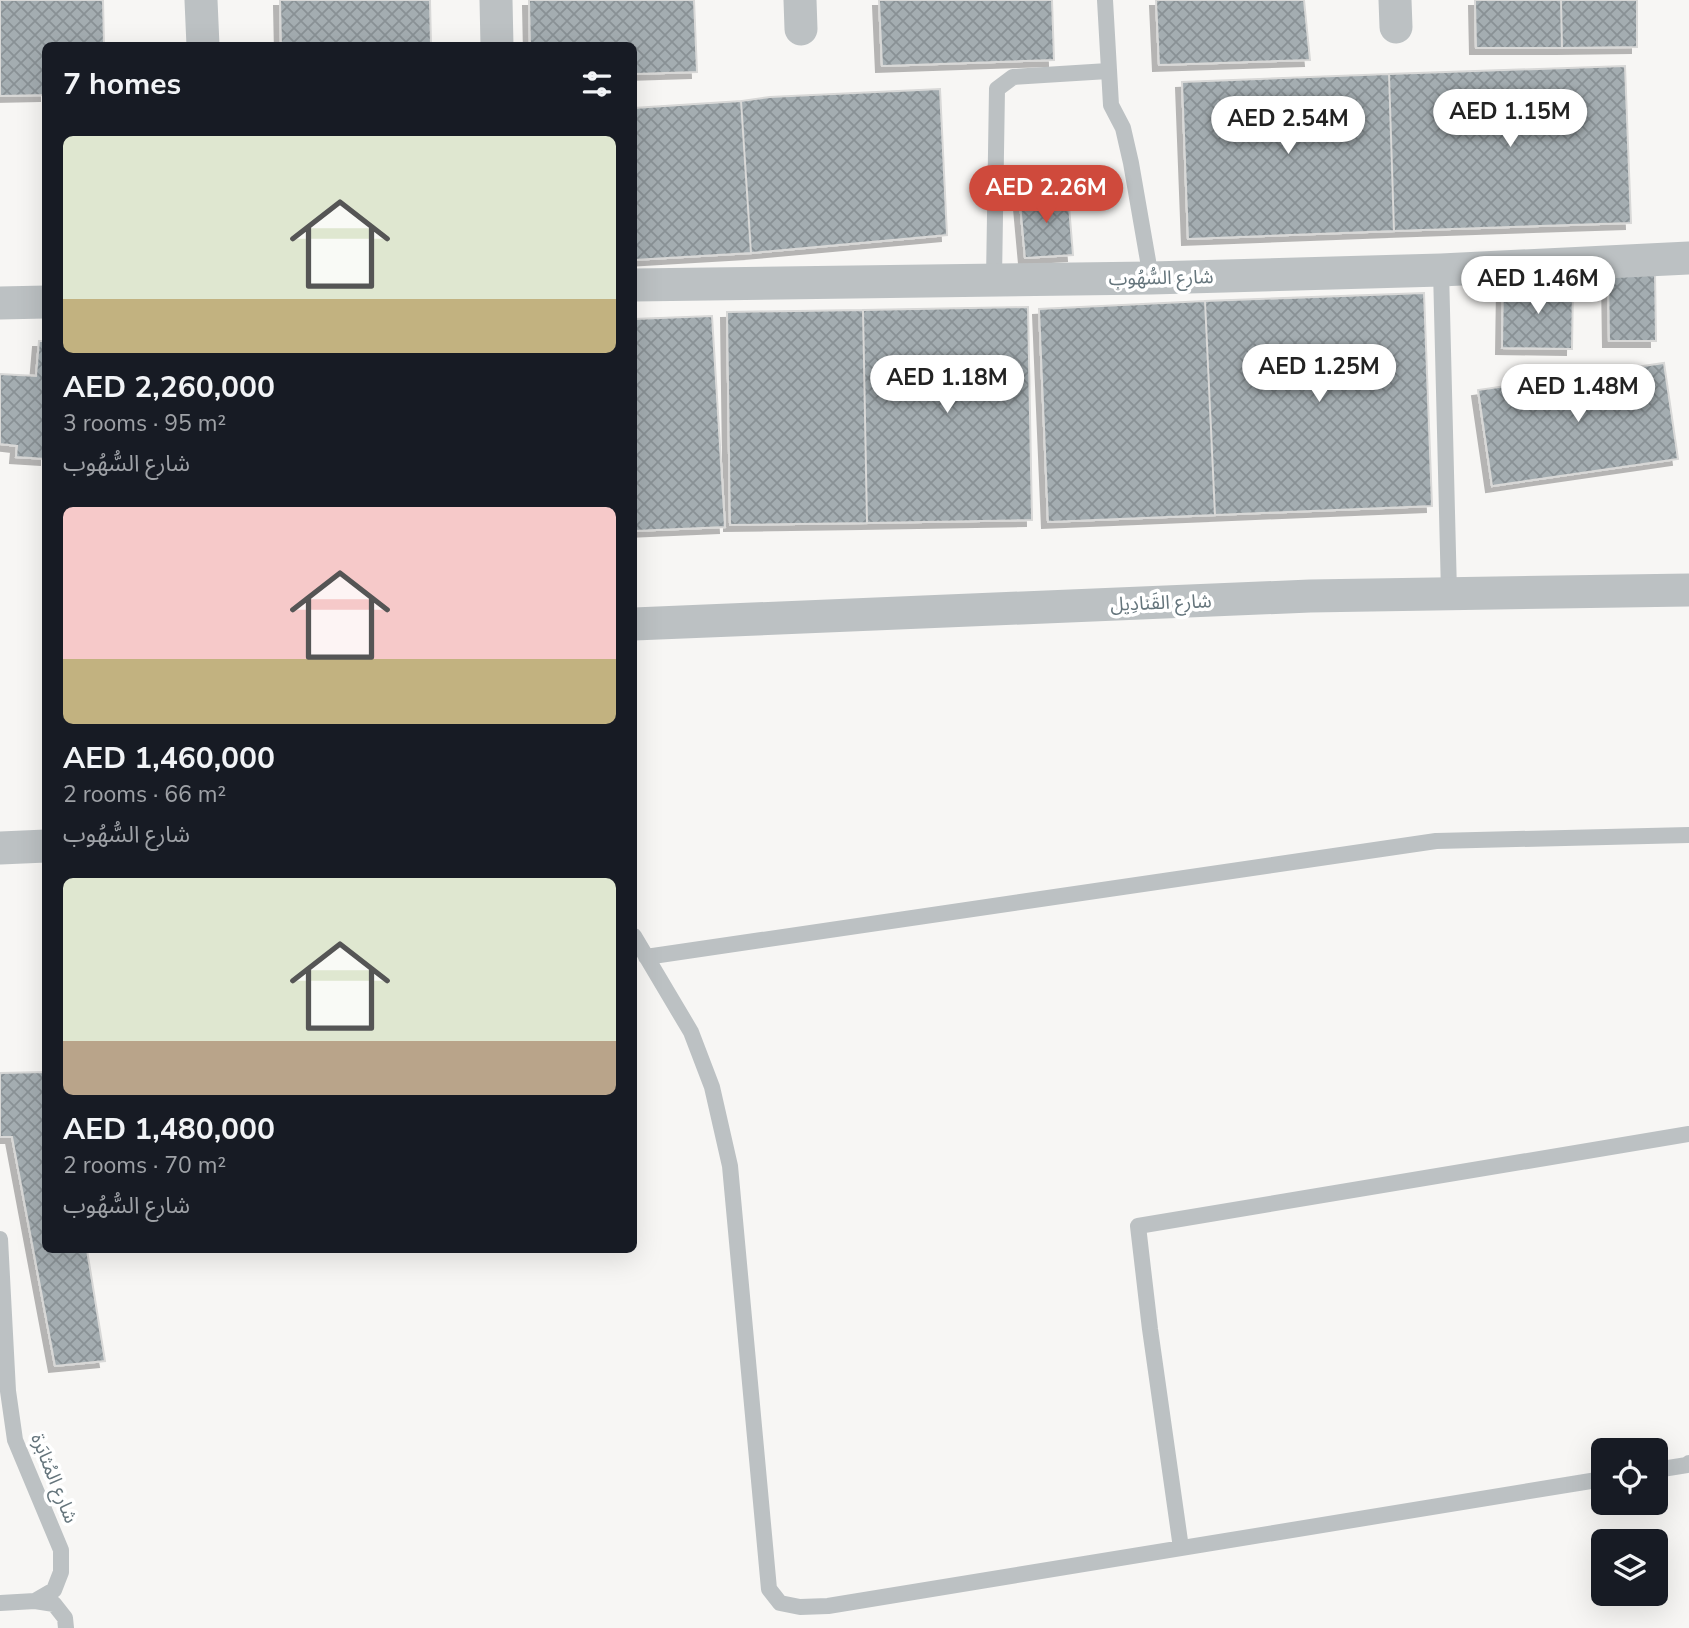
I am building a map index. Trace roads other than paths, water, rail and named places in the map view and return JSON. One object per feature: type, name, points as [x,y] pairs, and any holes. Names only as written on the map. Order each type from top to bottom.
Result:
[{"type":"street","points":[[201,0],[203,42]]},
{"type":"street","points":[[496,0],[497,42]]},
{"type":"street","name":"شارع السُّهُوب","points":[[637,285],[1151,278],[1441,270],[1689,258]]},
{"type":"street","points":[[0,303],[42,302]]},
{"type":"street","name":"شارع القَنادِيل","points":[[637,624],[1310,596],[1689,590]]},
{"type":"street","points":[[0,848],[42,846]]},
{"type":"lane","points":[[1105,0],[1111,105],[1123,128],[1151,278]]},
{"type":"lane","points":[[994,279],[997,89],[1013,77],[1108,71]]},
{"type":"lane","points":[[1441,270],[1449,593]]},
{"type":"lane","points":[[646,957],[1436,842],[1689,835]]},
{"type":"lane","points":[[637,941],[691,1032],[712,1087],[730,1166],[769,1590],[780,1602],[800,1607],[828,1606],[1591,1481]]},
{"type":"lane","points":[[1181,1548],[1138,1226],[1689,1134]]},
{"type":"lane","name":"شارع المُثابَرة","points":[[0,1239],[8,1391],[15,1440],[61,1550],[61,1572],[54,1590],[35,1601]]},
{"type":"lane","points":[[1668,1468],[1689,1463]]},
{"type":"lane","points":[[0,1603],[35,1601],[54,1604],[65,1618],[66,1628]]}]
